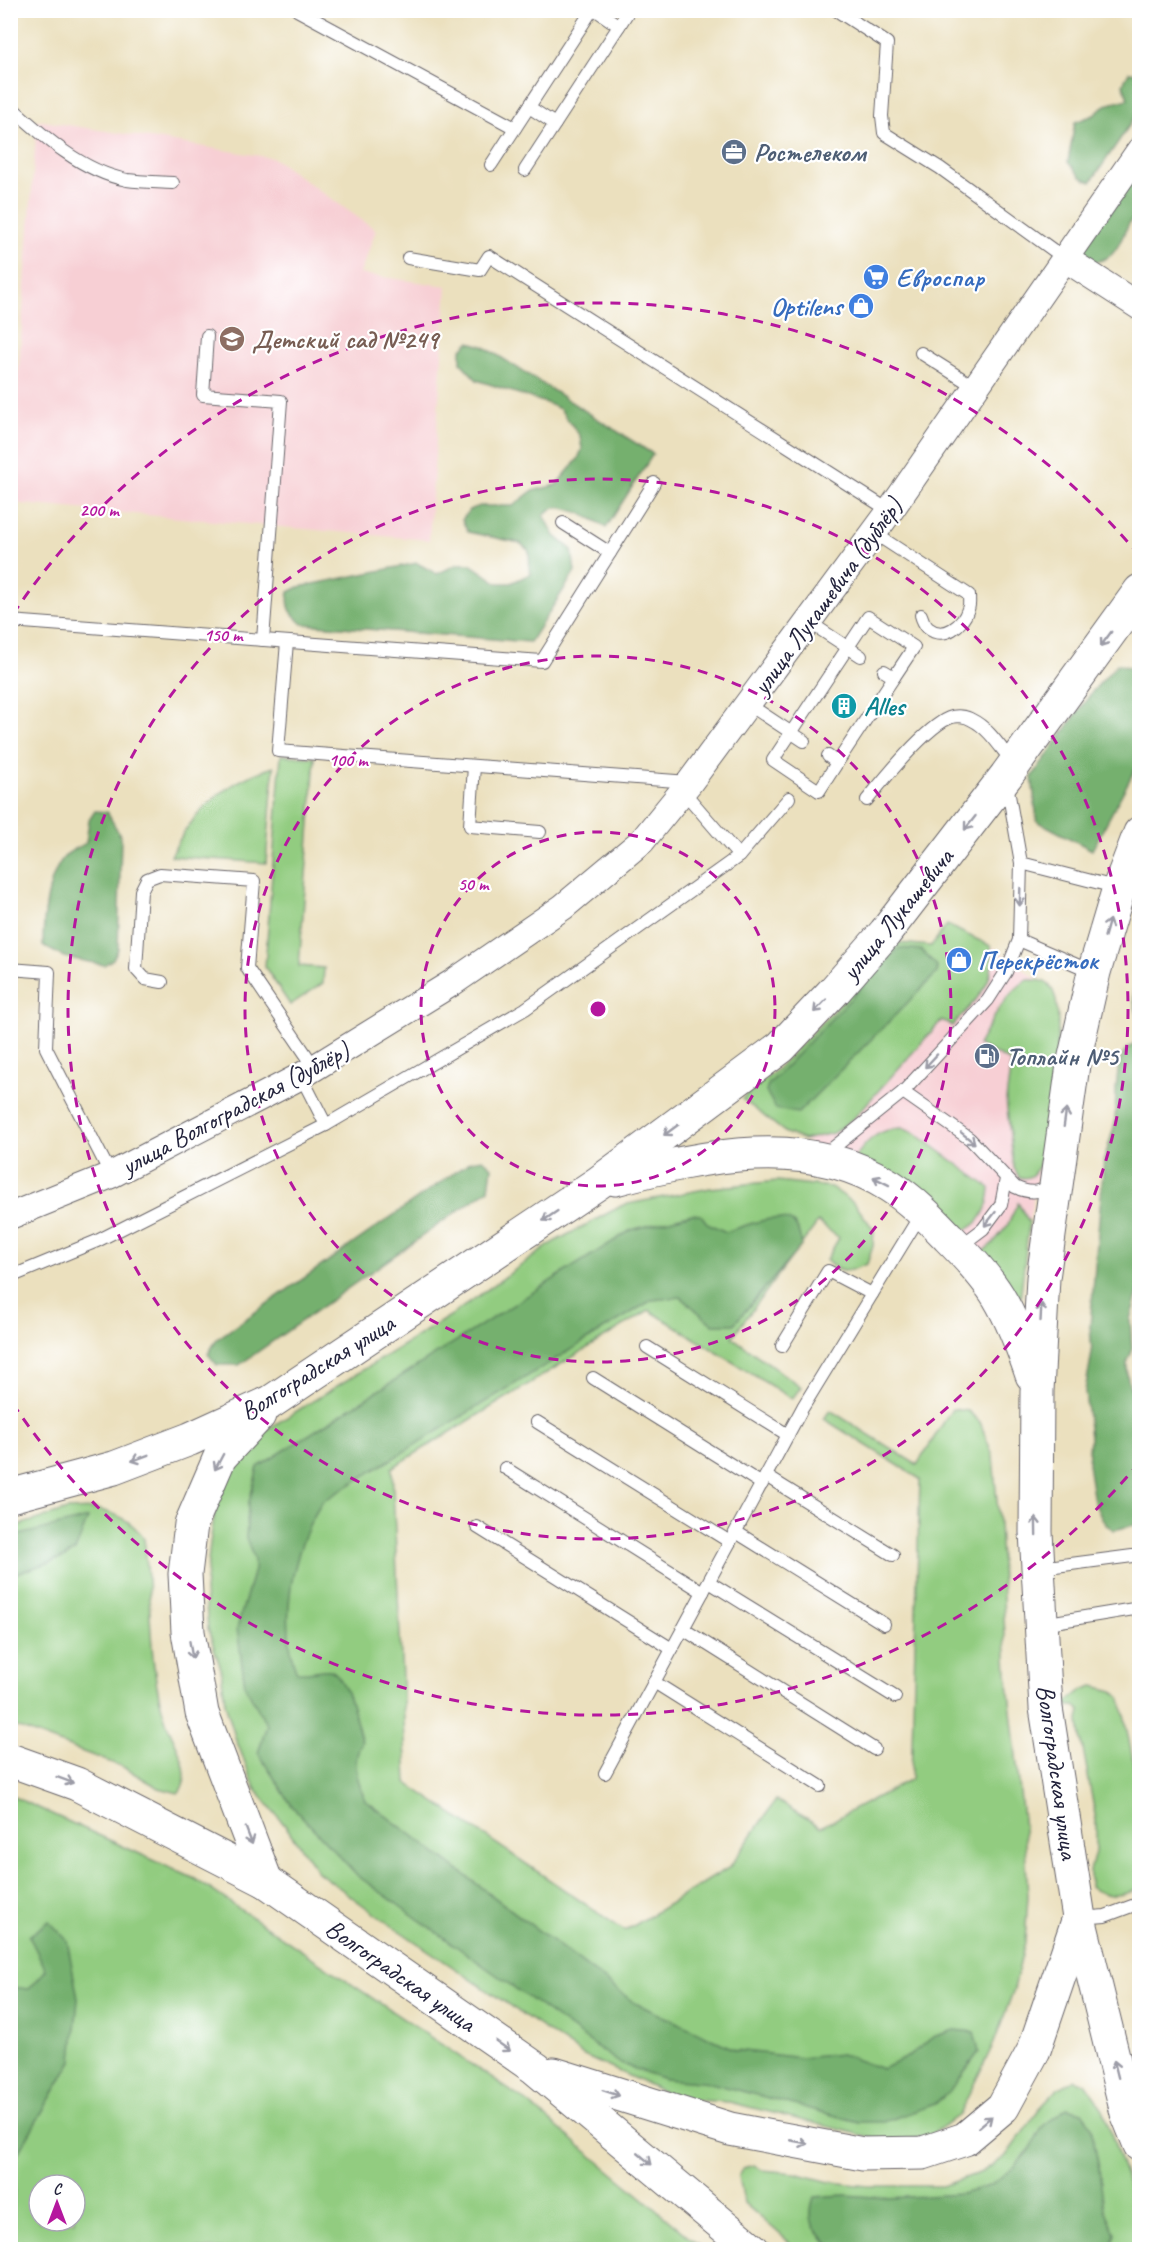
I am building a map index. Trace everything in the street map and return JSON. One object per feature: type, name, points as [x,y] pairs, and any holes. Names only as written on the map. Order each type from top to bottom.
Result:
[{"type":"main road","name":"улица Лукашевича","points":[[598,1183],[781,1047],[835,990],[885,933],[1010,771],[1140,591]]},
{"type":"main road","points":[[1037,1391],[1043,1278],[1073,1065],[1094,972],[1129,889],[1140,833]]},
{"type":"main road","points":[[598,1183],[676,1163],[735,1155],[784,1154],[819,1159],[853,1168],[889,1185],[923,1210],[958,1247],[997,1294],[1020,1341],[1037,1391]]},
{"type":"main road","name":"Волгоградская улица","points":[[10,1496],[114,1468],[190,1439],[271,1402],[598,1183]]},
{"type":"main road","name":"Волгоградская улица","points":[[1037,1391],[1036,1532],[1046,1708],[1078,1918],[1127,2113],[1140,2145]]},
{"type":"main road","points":[[266,1881],[202,1713],[188,1632],[185,1574],[191,1524],[220,1456],[271,1402]]},
{"type":"main road","name":"Волгоградская улица","points":[[10,1760],[77,1784],[266,1881],[535,2068],[753,2250]]},
{"type":"main road","points":[[535,2068],[730,2129],[863,2154],[923,2153],[965,2139],[1003,2107],[1034,2050],[1078,1918]]},
{"type":"street","name":"улица Лукашевича (дублёр)","points":[[452,983],[563,907],[642,841],[687,787],[890,511],[1140,150]]},
{"type":"street","points":[[1064,258],[1140,307]]},
{"type":"street","name":"улица Волгоградская (дублёр)","points":[[10,1216],[111,1175],[308,1072],[452,983]]},
{"type":"lane","points":[[297,10],[515,128]]},
{"type":"lane","points":[[491,165],[594,10],[619,26]]},
{"type":"lane","points":[[525,170],[629,10]]},
{"type":"lane","points":[[836,10],[887,43],[882,116],[884,133],[940,168],[1064,258]]},
{"type":"lane","points":[[10,106],[68,153],[98,171],[127,180],[173,183]]},
{"type":"lane","points":[[529,107],[555,124]]},
{"type":"lane","points":[[408,258],[480,270],[489,256],[890,511]]},
{"type":"lane","points":[[207,336],[203,395],[281,401],[263,640]]},
{"type":"lane","points":[[921,353],[975,387]]},
{"type":"lane","points":[[10,621],[542,661],[654,483]]},
{"type":"lane","points":[[563,523],[610,553]]},
{"type":"lane","points":[[874,533],[969,595],[969,608],[953,630],[940,633],[928,627],[921,615]]},
{"type":"lane","points":[[868,617],[914,647],[889,674],[832,760],[819,791],[773,760],[848,648],[868,617]]},
{"type":"lane","points":[[809,622],[861,656]]},
{"type":"lane","points":[[287,642],[278,751],[474,766],[687,787],[739,856]]},
{"type":"lane","points":[[748,704],[804,741]]},
{"type":"lane","points":[[819,1159],[903,1092],[988,1000],[1006,972],[1019,940],[1021,863],[1010,771],[990,736],[973,720],[962,716],[950,717],[914,747],[867,800]]},
{"type":"lane","points":[[474,766],[470,826],[540,831]]},
{"type":"lane","points":[[10,1277],[97,1241],[326,1125],[525,1009],[739,856],[789,798]]},
{"type":"lane","points":[[1021,863],[1129,889]]},
{"type":"lane","points":[[162,982],[145,979],[136,969],[141,891],[147,879],[160,874],[254,881],[247,968],[308,1072],[326,1125]]},
{"type":"lane","points":[[1019,940],[1094,972]]},
{"type":"lane","points":[[10,969],[49,972],[46,1048],[111,1175]]},
{"type":"lane","points":[[903,1092],[970,1138],[1005,1179],[1024,1192],[1048,1188],[1057,1177]]},
{"type":"lane","points":[[958,1247],[983,1228],[1001,1204],[1005,1179]]},
{"type":"lane","points":[[605,1773],[788,1435],[923,1210]]},
{"type":"lane","points":[[782,1346],[828,1271],[872,1294]]},
{"type":"lane","points":[[647,1347],[788,1435]]},
{"type":"lane","points":[[593,1378],[893,1555]]},
{"type":"lane","points":[[537,1422],[884,1624]]},
{"type":"lane","points":[[505,1467],[895,1698]]},
{"type":"lane","points":[[477,1527],[672,1649]]},
{"type":"lane","points":[[1039,1569],[1140,1555]]},
{"type":"lane","points":[[1041,1624],[1140,1608]]},
{"type":"lane","points":[[683,1629],[874,1749]]},
{"type":"lane","points":[[654,1682],[820,1786]]},
{"type":"lane","points":[[1078,1918],[1105,1916],[1140,1903]]},
{"type":"shaded area","name":"Детский сад №249","points":[[37,120],[273,158],[376,230],[360,274],[447,286],[429,540],[11,503],[11,474]]},
{"type":"shaded area","points":[[991,946],[1038,980],[1027,980],[1015,988],[999,1007],[1011,1062],[1006,1100],[1030,1177],[1039,1166],[1029,1222],[1017,1203],[1007,1226],[993,1243],[975,1258],[804,1140],[833,1133],[854,1118],[942,1020],[953,1025],[989,982],[993,959]]},
{"type":"green space","points":[[1129,72],[1139,73],[1139,111],[1091,182],[1081,177],[1068,162],[1075,122],[1094,115],[1106,105],[1128,99],[1123,84]]},
{"type":"green space","points":[[1130,181],[1139,183],[1139,212],[1127,227],[1114,252],[1098,261],[1085,262],[1080,251]]},
{"type":"green space","points":[[469,342],[483,346],[653,454],[606,528],[588,517],[564,508],[552,509],[544,515],[555,536],[572,550],[575,572],[530,642],[303,624],[293,614],[288,602],[289,592],[299,587],[417,563],[437,574],[458,564],[470,564],[498,583],[511,583],[530,574],[529,551],[520,543],[468,532],[462,520],[469,510],[480,506],[513,506],[532,491],[556,485],[578,459],[582,449],[580,436],[560,409],[477,380],[461,363],[461,350]]},
{"type":"green space","points":[[1117,664],[1139,670],[1139,762],[1092,850],[1037,821],[1032,777],[1092,692]]},
{"type":"green space","points":[[281,755],[315,758],[299,966],[324,968],[323,983],[290,1005],[265,967]]},
{"type":"green space","points":[[274,767],[266,863],[171,856],[189,825],[212,800],[241,780]]},
{"type":"green space","points":[[95,811],[107,812],[121,837],[118,949],[113,959],[104,965],[64,957],[43,946],[45,911],[54,874],[66,855],[86,843],[89,820]]},
{"type":"green space","points":[[947,925],[991,946],[991,971],[988,981],[976,999],[952,1026],[942,1020],[854,1118],[833,1133],[804,1140],[786,1133],[742,1099],[775,1071],[899,943],[931,946]]},
{"type":"green space","points":[[899,948],[921,950],[937,966],[937,973],[798,1113],[776,1109],[766,1091],[768,1085]]},
{"type":"green space","points":[[1139,977],[1139,1020],[1134,1003],[1134,993]]},
{"type":"green space","points":[[1027,980],[1042,981],[1049,985],[1055,998],[1058,1018],[1055,1071],[1039,1166],[1033,1174],[1026,1178],[1019,1177],[1014,1168],[1006,1100],[1011,1062],[978,1045],[993,1018],[1011,993]]},
{"type":"green space","points":[[1139,1039],[1140,1286],[1130,1319],[1132,1351],[1127,1363],[1127,1375],[1130,1387],[1139,1396],[1139,1524],[1114,1530],[1105,1524],[1094,1502],[1088,1464],[1090,1438],[1085,1391],[1092,1353],[1090,1326],[1104,1160],[1115,1124],[1119,1063],[1125,1051]]},
{"type":"green space","points":[[902,1128],[916,1134],[990,1188],[988,1203],[977,1223],[956,1232],[854,1159],[864,1146],[880,1133]]},
{"type":"green space","points":[[483,1159],[492,1167],[489,1189],[239,1365],[217,1365],[208,1354],[217,1339],[471,1161]]},
{"type":"green space","points":[[777,1181],[831,1187],[855,1204],[874,1230],[873,1246],[867,1264],[841,1271],[826,1260],[839,1238],[818,1222],[732,1337],[801,1387],[792,1399],[649,1310],[392,1468],[407,1783],[625,1931],[730,1867],[776,1800],[821,1827],[911,1779],[920,1479],[824,1419],[830,1410],[917,1465],[952,1409],[968,1411],[980,1422],[993,1456],[1007,1674],[1024,1828],[1028,1896],[1025,1942],[1014,1989],[994,2043],[959,2115],[931,2135],[894,2143],[729,2102],[680,2099],[584,2056],[382,1919],[318,1872],[255,1788],[235,1737],[225,1703],[221,1669],[208,1629],[205,1591],[217,1499],[235,1463],[266,1430],[450,1316],[554,1242],[623,1205],[710,1188]]},
{"type":"green space","points":[[1018,1203],[1029,1222],[1018,1319],[975,1258],[993,1243],[1007,1226]]},
{"type":"green space","points":[[692,1214],[701,1215],[707,1223],[726,1232],[762,1220],[790,1221],[797,1228],[802,1245],[734,1324],[712,1324],[681,1297],[652,1300],[323,1501],[306,1534],[294,1570],[289,1608],[292,1659],[297,1672],[330,1670],[341,1681],[362,1742],[356,1764],[365,1800],[635,2003],[736,2050],[801,2058],[841,2054],[882,2069],[909,2056],[933,2037],[954,2030],[974,2032],[979,2052],[950,2091],[935,2104],[884,2122],[859,2122],[711,2083],[664,2079],[621,2064],[358,1876],[292,1806],[258,1753],[267,1725],[245,1686],[237,1628],[254,1570],[254,1559],[246,1539],[248,1506],[258,1467],[631,1230]]},
{"type":"green space","points":[[95,1509],[123,1518],[144,1539],[153,1656],[160,1702],[184,1768],[183,1786],[178,1793],[159,1788],[123,1767],[11,1725],[10,1528],[67,1510]]},
{"type":"green space","points":[[88,1518],[75,1551],[63,1558],[11,1575],[11,1537]]},
{"type":"green space","points":[[1093,1686],[1113,1691],[1121,1699],[1139,1792],[1140,1889],[1120,1895],[1108,1895],[1090,1887],[1090,1871],[1096,1848],[1096,1820],[1080,1732],[1081,1711],[1066,1703],[1082,1690]]},
{"type":"green space","points":[[10,1795],[195,1879],[527,2102],[704,2249],[11,2249]]},
{"type":"green space","points":[[49,1921],[67,1940],[78,1999],[72,2061],[15,2158],[11,2234],[11,1987],[29,1989],[46,1970],[29,1936]]},
{"type":"green space","points":[[1075,2079],[1085,2083],[1103,2109],[1139,2217],[1139,2249],[797,2249],[744,2203],[739,2176],[743,2168],[754,2165],[762,2170],[795,2173],[830,2182],[868,2186],[942,2186],[982,2172],[1005,2157],[1042,2106],[1058,2089]]},
{"type":"green space","points":[[1067,2108],[1083,2112],[1091,2127],[1104,2209],[1115,2233],[1110,2249],[836,2249],[814,2227],[811,2214],[814,2197],[845,2195],[887,2198],[961,2194],[989,2186],[1015,2166],[1031,2148],[1043,2126]]},
{"type":"place","name":"Ростелеком","points":[[734,152]]},
{"type":"place","name":"Евроспар","points":[[876,277]]},
{"type":"place","name":"Optilens","points":[[861,306]]},
{"type":"place","name":"Детский сад №249","points":[[232,339]]},
{"type":"place","name":"Alles","points":[[844,706]]},
{"type":"place","name":"Перекрёсток","points":[[959,960]]},
{"type":"place","name":"Топлайн №5","points":[[987,1056]]}]
